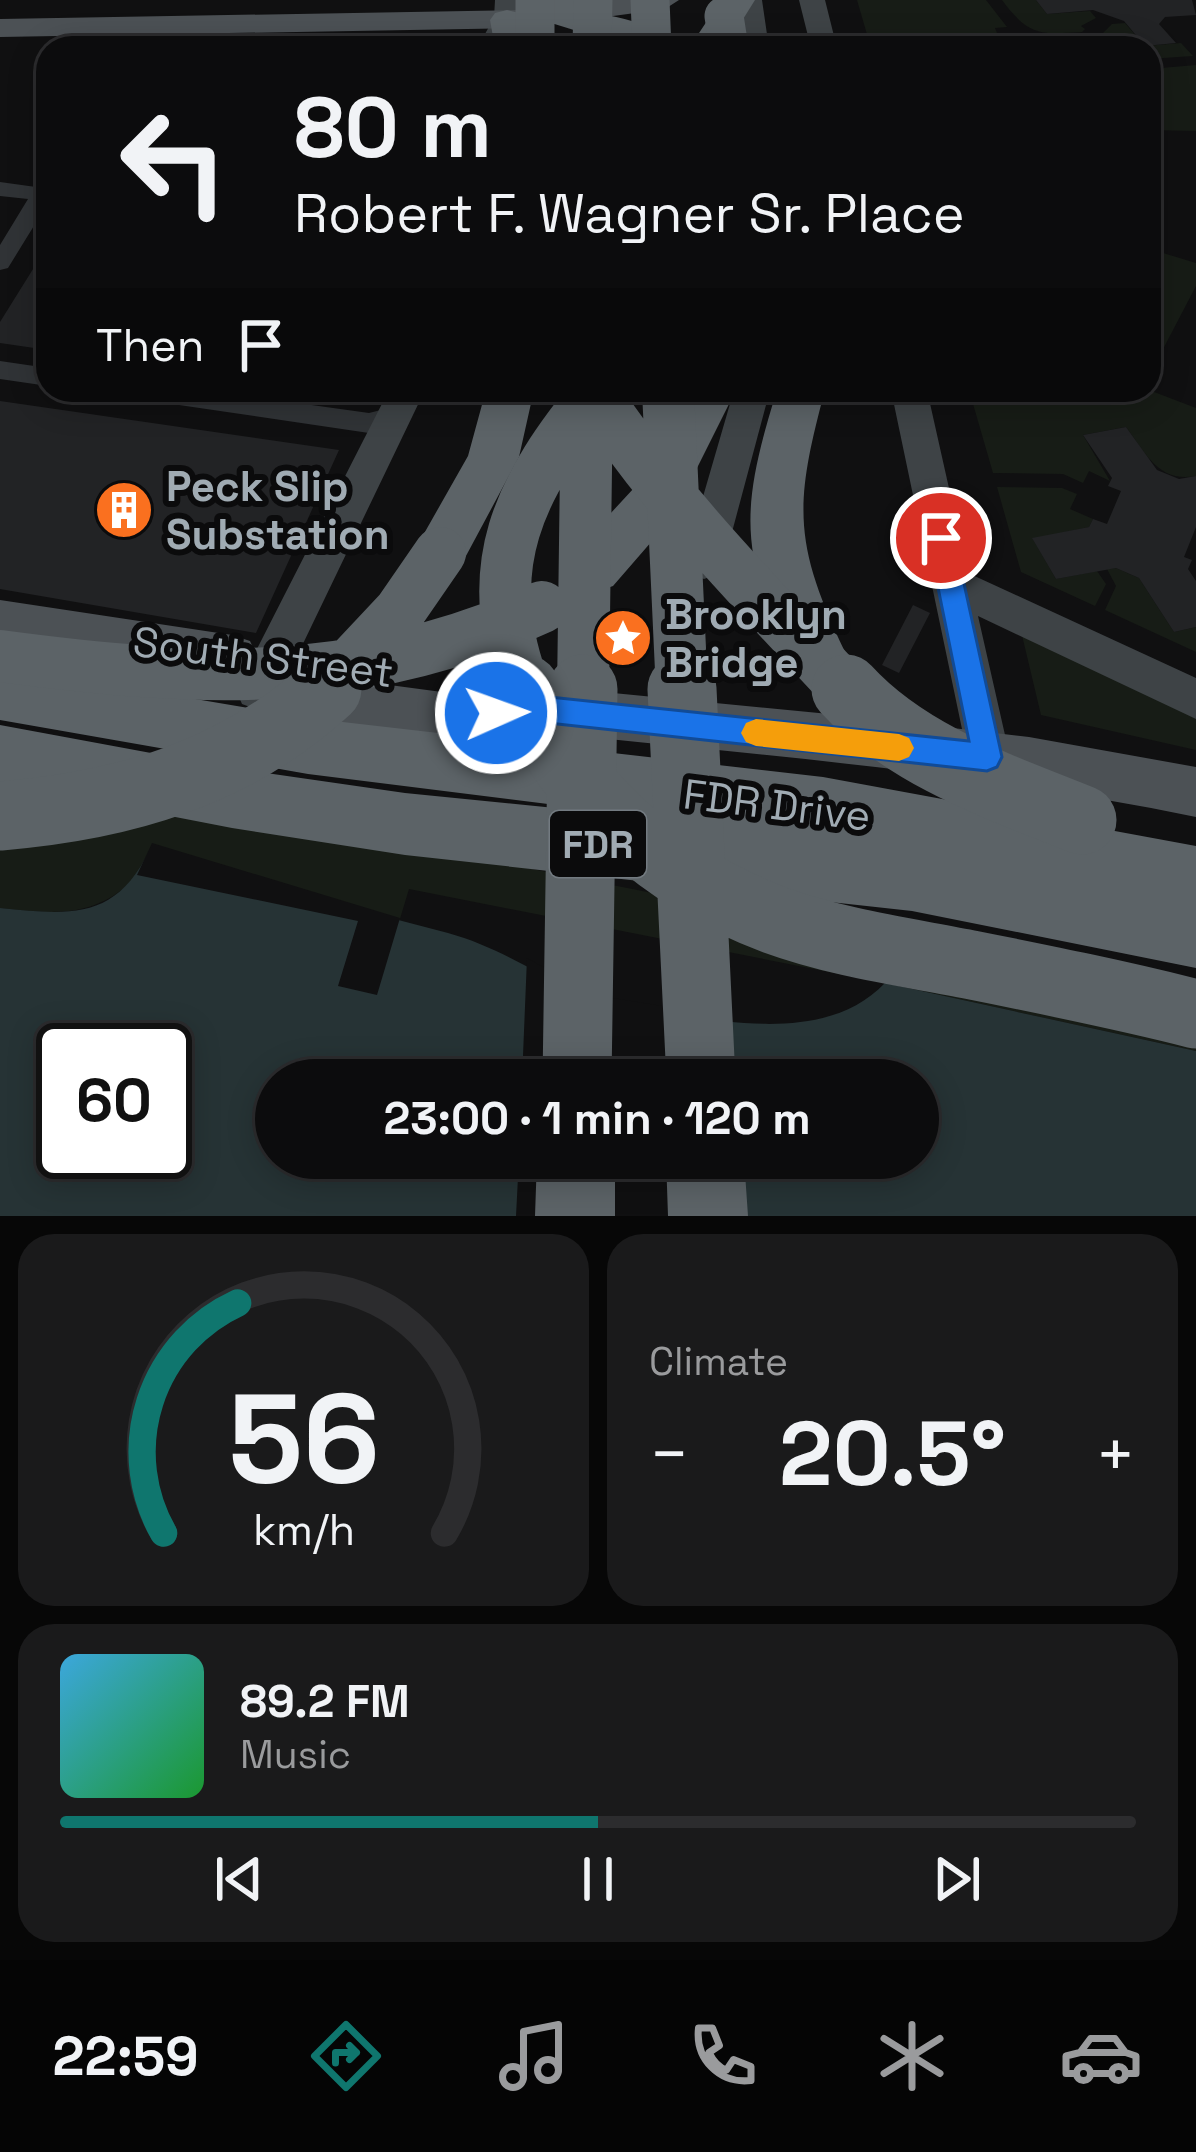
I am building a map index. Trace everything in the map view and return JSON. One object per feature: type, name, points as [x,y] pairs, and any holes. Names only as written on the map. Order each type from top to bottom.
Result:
[{"type":"highway","points":[[650,0],[655,36]]},
{"type":"highway","points":[[722,0],[727,36]]},
{"type":"highway","points":[[715,36],[738,0]]},
{"type":"highway","points":[[533,16],[632,36]]},
{"type":"highway","points":[[533,16],[570,36]]},
{"type":"highway","points":[[440,553],[480,402]]},
{"type":"highway","points":[[0,816],[74,812],[154,793],[260,742],[322,699],[372,650],[440,553],[493,457],[507,402]]},
{"type":"highway","points":[[585,402],[536,470],[516,514],[506,563],[507,621],[519,679],[544,730],[582,784],[626,829],[704,886],[770,919],[838,938],[1196,1014]]},
{"type":"highway","points":[[577,1059],[586,402]]},
{"type":"highway","points":[[588,402],[826,672],[890,729],[961,772],[1196,875]]},
{"type":"highway","points":[[669,402],[700,1059]]},
{"type":"highway","points":[[0,655],[116,672],[204,676],[342,667],[417,653],[494,630],[559,598],[592,570],[653,503],[706,402]]},
{"type":"highway","points":[[798,402],[775,482],[772,538],[785,588],[826,672]]},
{"type":"highway","name":"FDR Drive","points":[[0,693],[308,746],[823,808],[1196,875]]},
{"type":"highway","name":"FDR Drive","points":[[0,754],[387,822],[912,878],[1196,933]]},
{"type":"highway","points":[[574,1216],[575,1179]]},
{"type":"highway","points":[[706,1179],[708,1216]]},
{"type":"main road","points":[[0,28],[148,36],[533,16],[665,0]]},
{"type":"main road","points":[[749,0],[754,36]]},
{"type":"main road","points":[[812,0],[821,36]]},
{"type":"main road","points":[[694,726],[698,599],[705,556],[749,402]]},
{"type":"main road","points":[[912,402],[987,757]]},
{"type":"main road","points":[[266,675],[400,404]]},
{"type":"main road","points":[[950,583],[1196,699]]},
{"type":"main road","name":"South Street","points":[[0,620],[472,719],[521,707],[987,757],[1196,792]]},
{"type":"main road","name":"South Street","points":[[0,655],[266,675]]},
{"type":"street","points":[[0,188],[36,190]]},
{"type":"street","points":[[0,263],[36,207]]},
{"type":"street","points":[[0,370],[36,375]]},
{"type":"street","points":[[222,402],[369,423],[400,404]]},
{"type":"shaded area","points":[[857,0],[986,0],[1007,27],[995,28],[997,33],[1014,36],[868,36]]},
{"type":"shaded area","points":[[1002,0],[1036,0],[1047,14],[1090,11],[1096,18],[1081,26],[1082,32],[1045,32],[1027,26]]},
{"type":"shaded area","points":[[1125,23],[1136,36],[1100,36],[1112,24]]},
{"type":"shaded area","points":[[1181,43],[1193,56],[1161,58],[1161,45]]},
{"type":"shaded area","points":[[1196,65],[1196,131],[1161,130],[1161,68]]},
{"type":"shaded area","points":[[1161,252],[1196,263],[1196,286],[1161,353]]},
{"type":"shaded area","points":[[1161,395],[1196,408],[1196,476],[1163,471],[1126,427],[1083,435],[1110,481],[1089,471],[1083,483],[1063,474],[993,473],[972,402],[1161,402]]},
{"type":"shaded area","points":[[997,487],[1062,488],[1077,494],[1070,509],[1093,519],[1089,527],[1033,539],[1056,579],[1097,571],[1106,584],[1095,606],[1021,572]]},
{"type":"shaded area","points":[[1107,569],[1139,578],[1174,632],[1196,627],[1196,652],[1105,610],[1116,586]]},
{"type":"shaded area","points":[[1021,631],[1196,714],[1196,750],[1041,715]]},
{"type":"shaded area","points":[[0,790],[421,847],[1196,1001],[1196,1051],[885,983],[409,889],[377,995],[128,885],[83,909],[0,908]]},
{"type":"shaded area","points":[[150,849],[467,939],[611,1005],[742,1023],[805,1022],[861,1002],[885,983],[1196,1051],[1196,1216],[0,1216],[0,908],[69,911],[106,901],[122,890]]},
{"type":"pier","points":[[152,843],[400,918],[377,995],[338,986],[358,921],[137,875]]},
{"type":"pier","points":[[527,958],[594,995],[718,1015],[728,1059],[523,1059]]},
{"type":"pier","points":[[518,1179],[739,1179],[742,1216],[516,1216]]},
{"type":"building","points":[[1036,0],[1192,0],[1196,15],[1165,17],[1159,24],[1176,43],[1161,44],[1161,36],[1137,36],[1124,21],[1093,10],[1047,14]]},
{"type":"building","points":[[36,264],[36,348],[0,343],[0,322]]},
{"type":"building","name":"Peck Slip Substation","points":[[0,401],[339,450],[256,633],[0,589]]},
{"type":"building","points":[[1126,427],[1157,470],[1179,479],[1196,476],[1196,527],[1184,557],[1192,560],[1188,569],[1196,581],[1196,627],[1174,632],[1139,578],[1116,568],[1056,579],[1032,538],[1089,527],[1093,519],[1107,524],[1121,491],[1108,486],[1112,478],[1083,435]]},
{"type":"building","points":[[913,605],[930,613],[899,673],[882,665]]},
{"type":"slow traffic","points":[[756,733],[899,748]]},
{"type":"place","name":"Peck Slip Substation","points":[[124,510]]},
{"type":"place","name":"Brooklyn Bridge","points":[[623,638]]},
{"type":"route","points":[[496,713],[521,707],[987,757],[941,538]]}]
